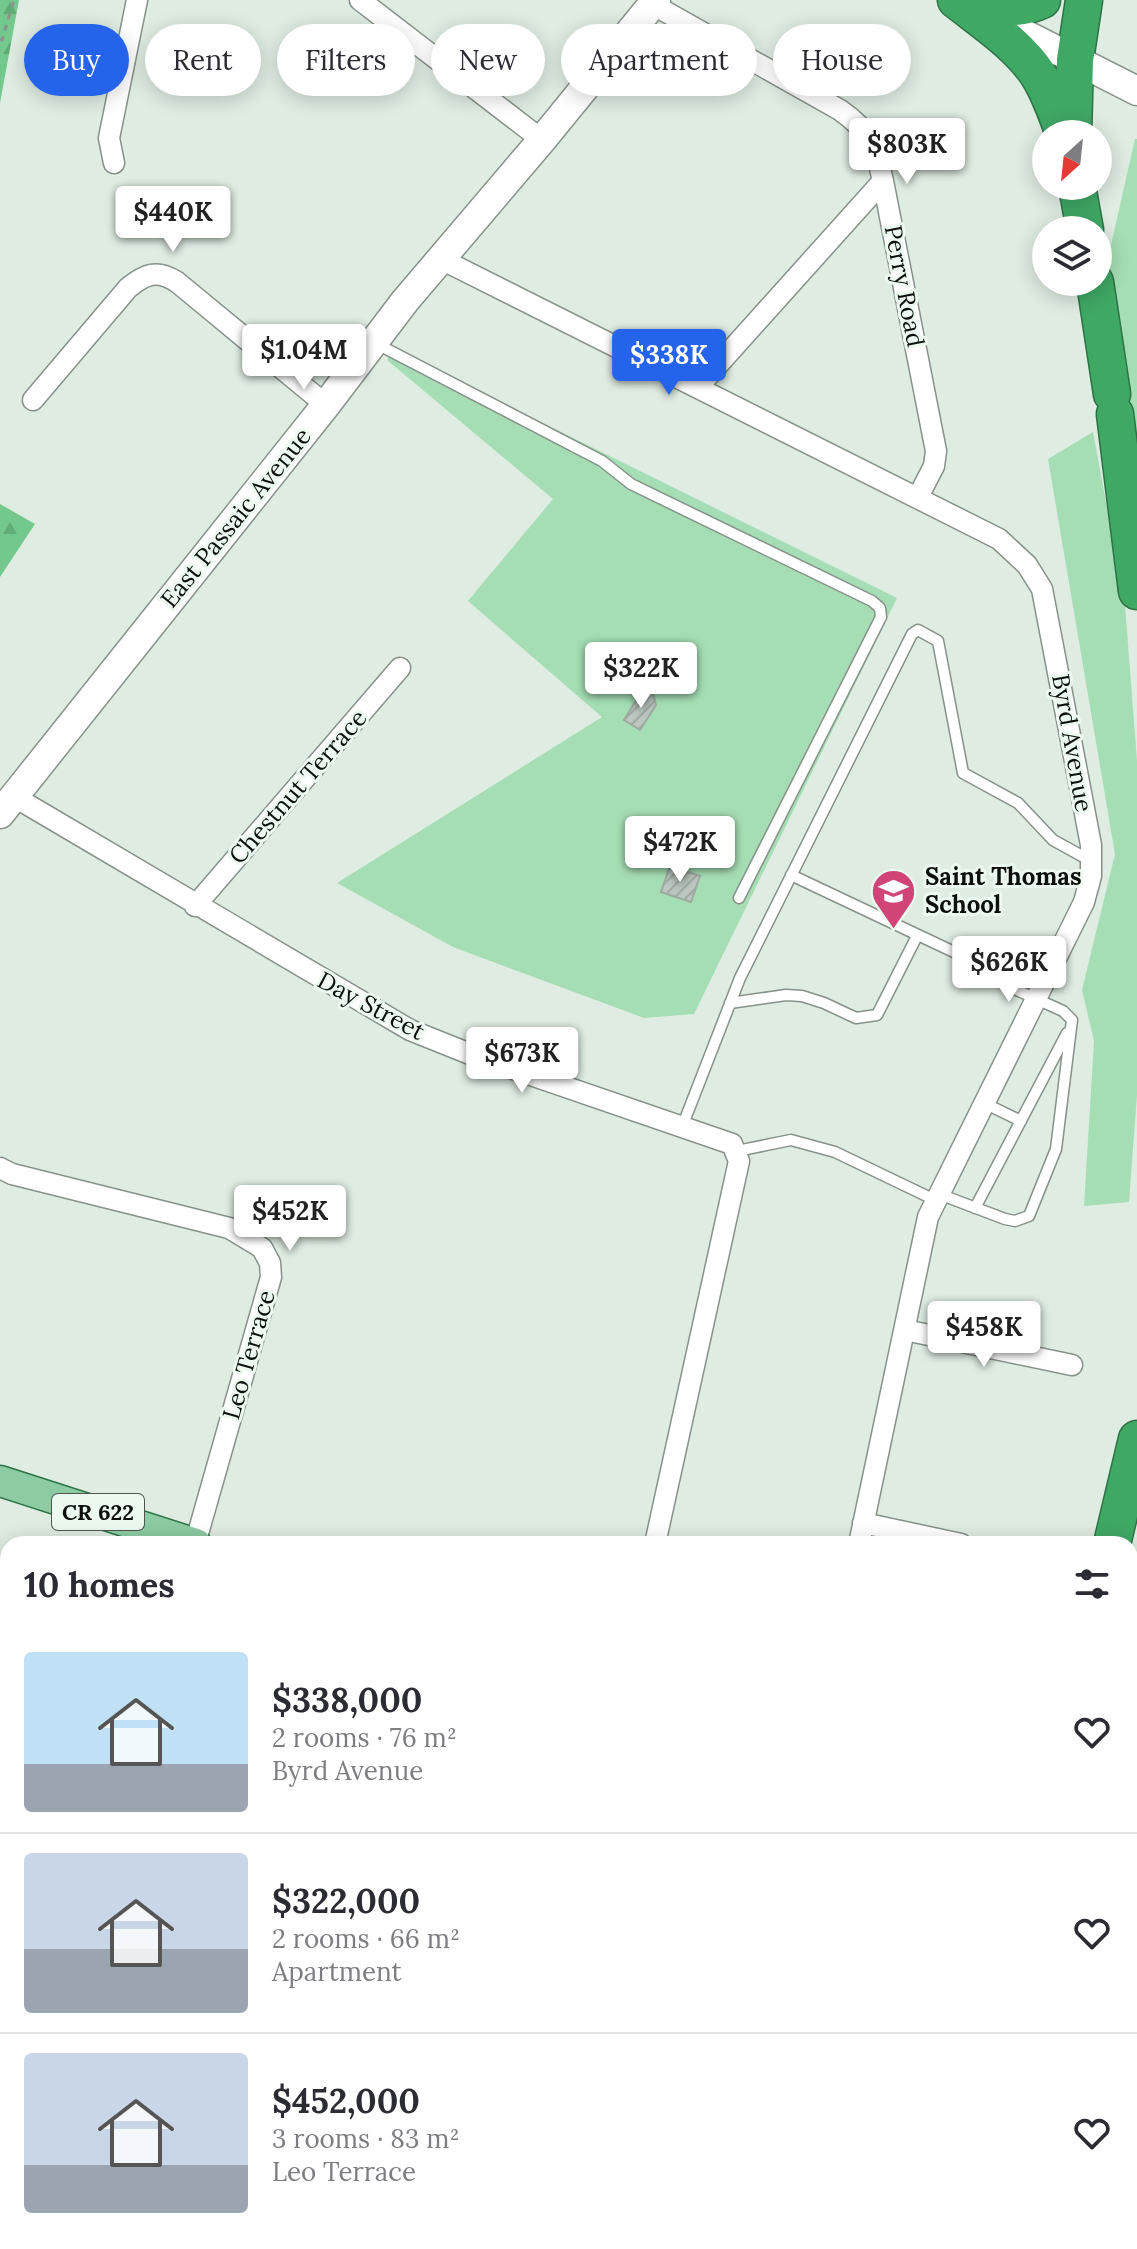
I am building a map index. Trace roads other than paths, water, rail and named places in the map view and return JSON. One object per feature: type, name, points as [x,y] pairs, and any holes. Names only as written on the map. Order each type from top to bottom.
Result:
[{"type":"highway","points":[[958,0],[996,8],[1019,8],[1042,0]]},
{"type":"highway","points":[[958,0],[1038,74],[1059,120]]},
{"type":"highway","points":[[1073,120],[1075,60],[1084,0]]},
{"type":"highway","points":[[1097,296],[1137,591]]},
{"type":"highway","points":[[1114,1536],[1137,1439]]},
{"type":"main road","points":[[958,0],[1137,91]]},
{"type":"main road","name":"East Passaic Avenue","points":[[6,805],[374,342],[654,2]]},
{"type":"main road","name":"CR 622","points":[[0,1481],[171,1536]]},
{"type":"street","points":[[114,163],[109,138],[137,0]]},
{"type":"street","points":[[360,0],[542,140]]},
{"type":"street","name":"Perry Road","points":[[654,2],[840,110],[862,125],[871,140],[883,181],[936,451],[934,466],[918,497]]},
{"type":"street","points":[[698,387],[883,181]]},
{"type":"street","name":"Byrd Avenue","points":[[441,259],[999,539],[1027,565],[1042,589],[1091,845],[1091,876],[1084,902],[928,1217],[861,1536]]},
{"type":"street","points":[[33,400],[128,288],[142,276],[154,273],[167,275],[177,282],[326,405]]},
{"type":"street","name":"Chestnut Terrace","points":[[195,906],[400,668]]},
{"type":"street","name":"Day Street","points":[[6,805],[195,906],[410,1030],[470,1054],[732,1144],[737,1151]]},
{"type":"street","points":[[657,1536],[739,1161],[737,1151]]},
{"type":"street","name":"Leo Terrace","points":[[0,1168],[12,1174],[229,1228],[262,1248],[270,1263],[271,1277],[198,1536]]},
{"type":"street","points":[[905,1330],[1072,1365]]},
{"type":"street","points":[[863,1523],[924,1536]]},
{"type":"lane","points":[[374,342],[602,461],[631,484],[872,601],[880,608],[881,617],[739,898]]},
{"type":"lane","points":[[682,1127],[730,1003],[912,634],[918,630],[938,641],[963,773],[1018,803],[1053,840],[1091,861]]},
{"type":"lane","points":[[737,1151],[791,1140],[835,1152],[937,1197],[1015,1221],[1029,1216],[1056,1149],[1072,1020],[1069,1015],[1008,986],[954,952],[791,875]]},
{"type":"lane","points":[[730,1003],[786,995],[802,996],[856,1018],[877,1015],[917,936]]},
{"type":"lane","points":[[975,1208],[1071,1026]]},
{"type":"lane","points":[[984,1103],[1021,1121]]},
{"type":"place","name":"Saint Thomas School","points":[[894,930]]}]
